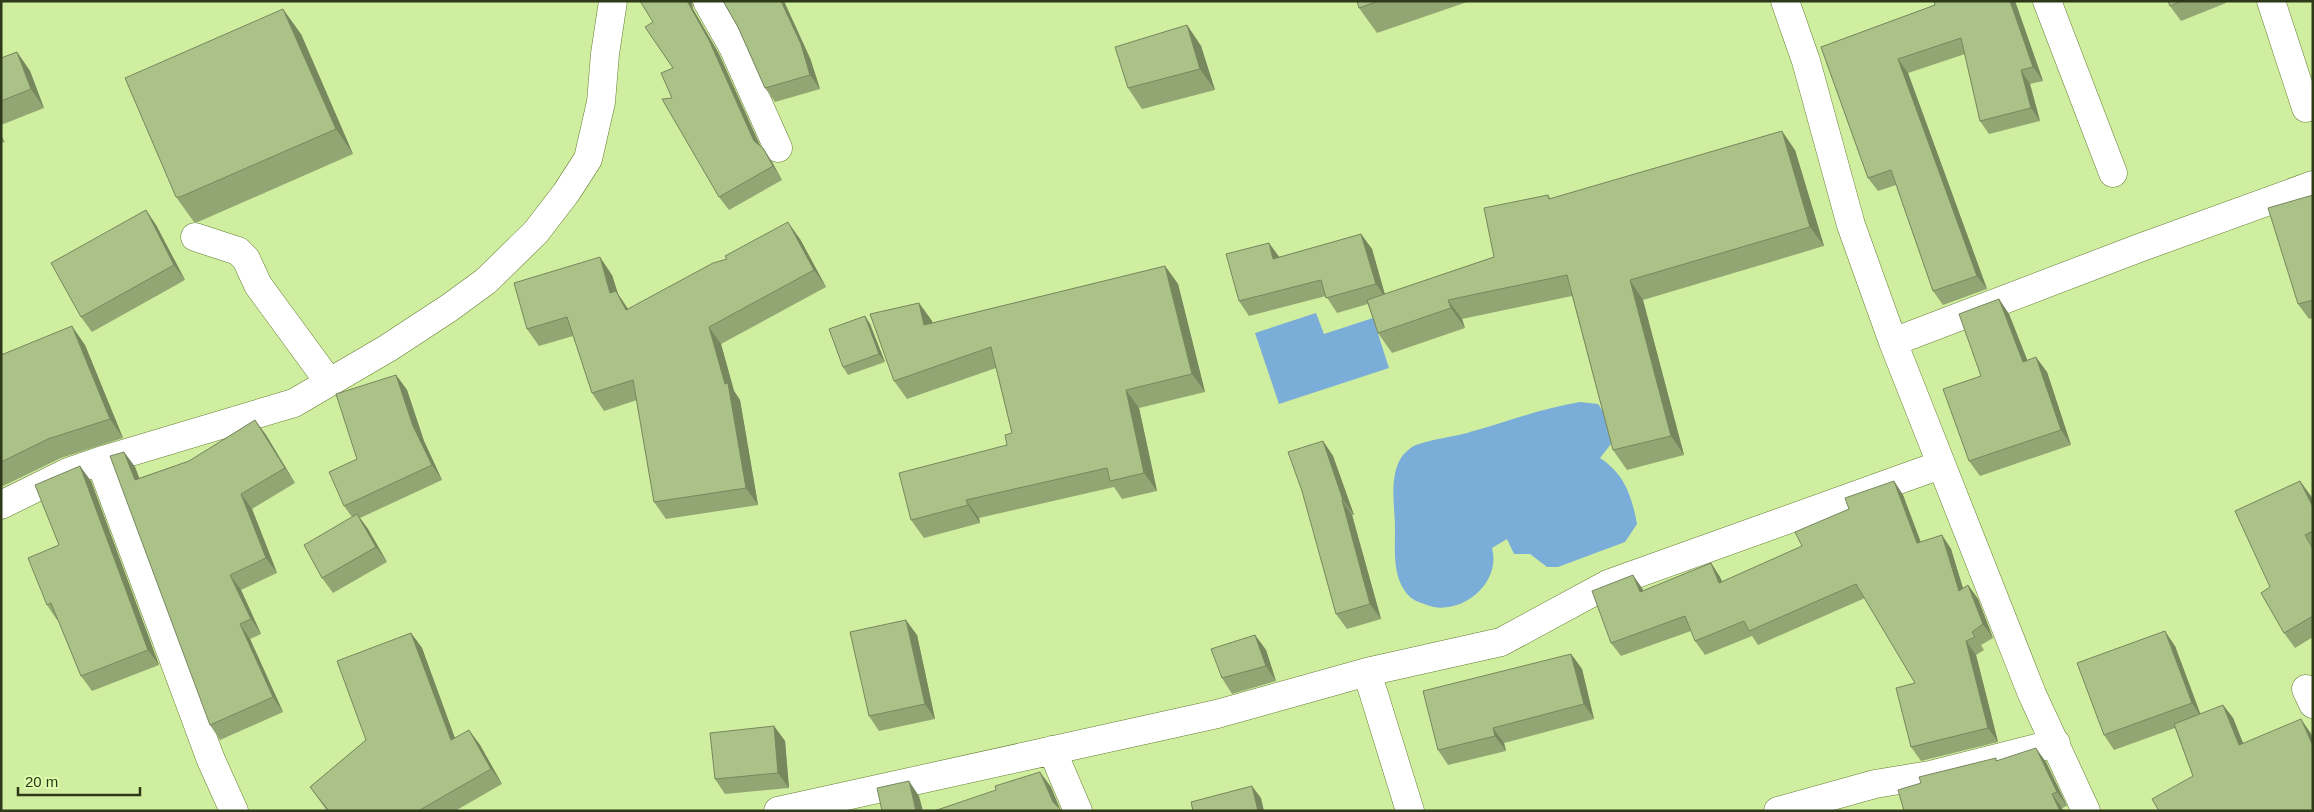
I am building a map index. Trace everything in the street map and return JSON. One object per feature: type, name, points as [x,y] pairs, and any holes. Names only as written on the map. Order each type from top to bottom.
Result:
[{"type":"street","points":[[1,505],[68,472],[294,403],[404,338],[450,308],[486,281],[536,232],[566,193],[588,159],[601,102],[605,54],[613,1]]},
{"type":"street","points":[[707,1],[733,47],[778,148]]},
{"type":"street","points":[[1786,1],[1806,61],[1851,225],[1893,342],[2032,694],[2086,811]]},
{"type":"street","points":[[2047,1],[2113,173]]},
{"type":"street","points":[[2271,1],[2306,108]]},
{"type":"street","points":[[1893,342],[2142,247],[2313,186]]},
{"type":"street","points":[[195,237],[242,255],[258,285],[329,382]]},
{"type":"street","points":[[100,461],[211,760],[234,811]]},
{"type":"street","points":[[778,811],[1217,714],[1367,672],[1501,642],[1608,584],[1940,465]]},
{"type":"street","points":[[1367,672],[1410,811]]},
{"type":"street","points":[[1778,811],[1875,784],[1930,775],[2056,743]]},
{"type":"street","points":[[1052,750],[1078,811]]},
{"type":"water","points":[[1316,313],[1324,334],[1373,318],[1389,368],[1279,404],[1255,333]]},
{"type":"water","points":[[1580,402],[1598,404],[1605,414],[1611,444],[1600,458],[1616,471],[1626,487],[1633,505],[1637,524],[1625,542],[1558,567],[1547,567],[1530,554],[1514,554],[1507,539],[1492,548],[1493,562],[1490,574],[1484,586],[1475,596],[1463,603],[1450,607],[1424,604],[1410,597],[1404,590],[1397,574],[1395,556],[1393,491],[1395,472],[1403,455],[1412,447],[1424,442],[1464,434],[1538,411]]},
{"type":"building","points":[[640,1],[687,1],[709,40],[754,141],[763,148],[773,166],[719,197],[662,99],[672,98],[661,73],[673,68],[645,27],[653,22]]},
{"type":"building","points":[[723,1],[781,1],[801,44],[810,75],[765,88],[738,27]]},
{"type":"building","points":[[1357,1],[1379,1],[1359,8]]},
{"type":"building","points":[[1934,1],[2010,1],[2033,67],[2021,70],[2031,108],[1980,121],[1961,38],[1898,59],[1977,276],[1933,291],[1891,170],[1868,178],[1821,47],[1935,5]]},
{"type":"building","points":[[2168,1],[2181,1],[2170,6]]},
{"type":"building","points":[[283,9],[336,129],[180,197],[176,197],[125,78]]},
{"type":"building","points":[[1187,25],[1200,69],[1128,88],[1115,47]]},
{"type":"building","points":[[17,52],[31,89],[1,101],[1,58]]},
{"type":"building","points":[[1782,131],[1810,227],[1630,280],[1671,436],[1613,450],[1567,275],[1448,300],[1451,308],[1378,333],[1367,300],[1494,257],[1484,208],[1548,195],[1549,199]]},
{"type":"building","points":[[2313,195],[2313,300],[2298,304],[2268,208]]},
{"type":"building","points":[[146,210],[174,265],[81,317],[51,263]]},
{"type":"building","points":[[788,222],[814,270],[709,327],[725,384],[728,383],[746,488],[654,502],[633,380],[592,393],[567,317],[527,329],[514,283],[600,257],[610,293],[616,291],[626,310],[713,263],[727,259],[725,256]]},
{"type":"building","points":[[1361,234],[1376,284],[1326,298],[1321,280],[1239,301],[1226,254],[1269,243],[1273,259]]},
{"type":"building","points":[[1165,266],[1192,374],[1126,390],[1144,473],[1110,481],[1107,468],[966,500],[968,505],[911,520],[899,473],[1007,445],[1005,435],[1012,433],[991,347],[894,381],[870,314],[919,303],[924,325]]},
{"type":"building","points":[[1999,299],[2023,362],[2036,357],[2061,430],[1969,461],[1943,389],[1981,376],[1959,314]]},
{"type":"building","points":[[865,316],[879,354],[843,367],[829,329]]},
{"type":"building","points":[[72,326],[110,419],[48,439],[1,462],[1,355]]},
{"type":"building","points":[[396,375],[413,426],[432,465],[344,506],[329,472],[357,459],[336,394]]},
{"type":"building","points":[[255,420],[285,468],[241,494],[266,558],[230,575],[251,619],[240,624],[273,697],[210,725],[110,456],[124,452],[135,480],[189,461]]},
{"type":"building","points":[[1323,441],[1343,500],[1370,604],[1336,614],[1302,491],[1288,452]]},
{"type":"building","points":[[80,466],[148,650],[81,676],[51,603],[47,605],[28,558],[59,545],[35,485]]},
{"type":"building","points":[[1894,481],[1917,543],[1942,535],[1959,591],[1968,585],[1983,624],[1972,632],[1975,637],[1966,641],[1988,728],[1911,747],[1896,688],[1915,683],[1856,584],[1749,631],[1744,621],[1695,641],[1685,616],[1611,643],[1592,591],[1633,575],[1640,592],[1711,563],[1719,583],[1802,546],[1795,532],[1849,509],[1845,498]]},
{"type":"building","points":[[2300,481],[2313,507],[2313,531],[2305,535],[2313,549],[2313,616],[2284,633],[2261,593],[2270,587],[2235,511]]},
{"type":"building","points":[[357,514],[376,547],[322,578],[304,545]]},
{"type":"building","points":[[906,620],[925,704],[869,716],[850,632]]},
{"type":"building","points":[[2165,631],[2192,703],[2104,735],[2077,663]]},
{"type":"building","points":[[411,633],[451,740],[469,730],[491,769],[418,811],[329,811],[310,787],[366,740],[337,661]]},
{"type":"building","points":[[1255,635],[1266,666],[1222,678],[1211,649]]},
{"type":"building","points":[[1571,654],[1584,704],[1493,728],[1495,736],[1438,750],[1423,691]]},
{"type":"building","points":[[2223,705],[2239,745],[2301,719],[2313,746],[2313,811],[2159,811],[2152,799],[2193,776],[2174,724]]},
{"type":"building","points":[[774,726],[778,773],[715,779],[710,733]]},
{"type":"building","points":[[2036,748],[2057,792],[2052,794],[2060,811],[1904,811],[1898,790],[1921,783],[1919,777],[1996,758],[1996,761]]},
{"type":"building","points":[[1040,772],[1053,802],[1060,811],[934,811],[996,790],[995,786]]},
{"type":"building","points":[[909,781],[916,811],[882,811],[877,788]]},
{"type":"building","points":[[1252,786],[1258,811],[1193,811],[1191,802]]}]
